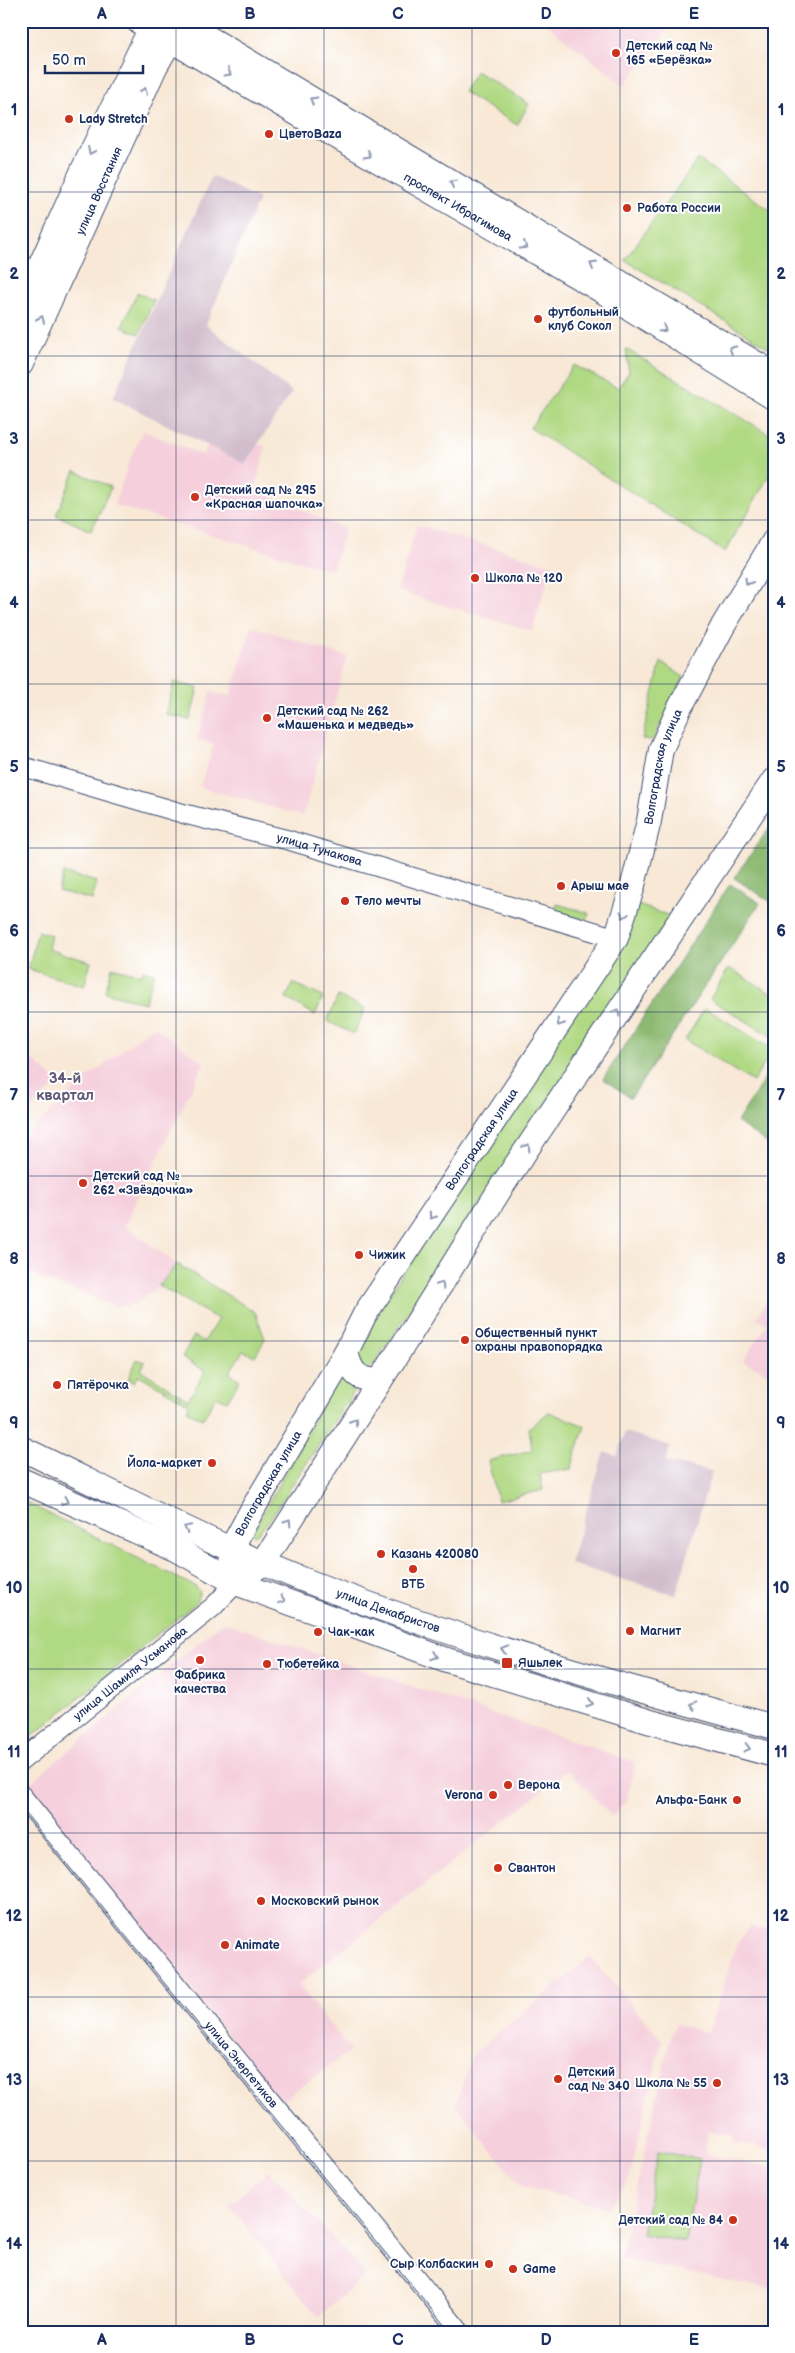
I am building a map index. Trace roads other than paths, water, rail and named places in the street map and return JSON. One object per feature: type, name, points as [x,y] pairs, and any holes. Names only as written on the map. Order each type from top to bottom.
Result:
[{"type":"main road","name":"улица Восстания","points":[[21,309],[83,170],[165,25]]},
{"type":"main road","name":"улица Восстания","points":[[21,364],[155,67],[165,25]]},
{"type":"main road","name":"проспект Ибрагимова","points":[[165,25],[774,374]]},
{"type":"main road","name":"проспект Ибрагимова","points":[[165,25],[604,292],[774,398]]},
{"type":"main road","name":"Волгоградская улица","points":[[236,1583],[232,1549],[252,1510],[346,1352],[365,1314],[616,938],[632,889],[649,821],[661,749],[678,709],[774,541]]},
{"type":"main road","points":[[236,1583],[263,1563],[556,1103],[774,780]]},
{"type":"main road","points":[[346,1352],[350,1368],[357,1375],[367,1380],[380,1381]]},
{"type":"main road","name":"улица Декабристов","points":[[21,1448],[263,1563],[431,1627],[664,1698],[774,1727]]},
{"type":"main road","points":[[21,1480],[183,1553],[236,1583],[448,1660],[651,1722],[774,1755]]},
{"type":"street","name":"улица Тунакова","points":[[21,766],[185,814],[296,842],[616,938]]},
{"type":"street","name":"улица Шамиля Усманова","points":[[21,1761],[213,1606],[236,1583]]},
{"type":"street","name":"улица Энергетиков","points":[[21,1795],[460,2332]]},
{"type":"tram line","points":[[21,1808],[450,2332]]},
{"type":"place","name":"Детский сад № 165 «Берёзка»","points":[[616,53]]},
{"type":"place","name":"Lady Stretch","points":[[69,119]]},
{"type":"place","name":"ЦветоBaza","points":[[269,134]]},
{"type":"place","name":"Работа России","points":[[627,208]]},
{"type":"place","name":"футбольный клуб Сокол","points":[[538,319]]},
{"type":"place","name":"Детский сад № 295 «Красная шапочка»","points":[[195,497]]},
{"type":"place","name":"Школа № 120","points":[[475,578]]},
{"type":"place","name":"Детский сад № 262 «Машенька и медведь»","points":[[267,718]]},
{"type":"place","name":"Арыш мае","points":[[561,886]]},
{"type":"place","name":"Тело мечты","points":[[345,901]]},
{"type":"place","name":"Детский сад № 262 «Звёздочка»","points":[[83,1183]]},
{"type":"place","name":"Чижик","points":[[359,1255]]},
{"type":"place","name":"Общественный пункт охраны правопорядка","points":[[465,1340]]},
{"type":"place","name":"Пятёрочка","points":[[57,1385]]},
{"type":"place","name":"Йола-маркет","points":[[212,1463]]},
{"type":"place","name":"Казань 420080","points":[[381,1554]]},
{"type":"place","name":"ВТБ","points":[[413,1569]]},
{"type":"place","name":"Магнит","points":[[630,1631]]},
{"type":"place","name":"Чак-как","points":[[318,1632]]},
{"type":"place","name":"Фабрика качества","points":[[200,1660]]},
{"type":"place","name":"Яшьлек","points":[[507,1663]]},
{"type":"place","name":"Тюбетейка","points":[[267,1664]]},
{"type":"place","name":"Верона","points":[[508,1785]]},
{"type":"place","name":"Verona","points":[[493,1795]]},
{"type":"place","name":"Альфа-Банк","points":[[737,1800]]},
{"type":"place","name":"Свантон","points":[[498,1868]]},
{"type":"place","name":"Московский рынок","points":[[261,1901]]},
{"type":"place","name":"Animate","points":[[225,1945]]},
{"type":"place","name":"Детский сад № 340","points":[[558,2079]]},
{"type":"place","name":"Школа № 55","points":[[717,2083]]},
{"type":"place","name":"Детский сад № 84","points":[[733,2220]]},
{"type":"place","name":"Сыр Колбаскин","points":[[489,2264]]},
{"type":"place","name":"Game","points":[[513,2269]]},
{"type":"district","name":"34-й квартал","points":[[65,1086]]}]
